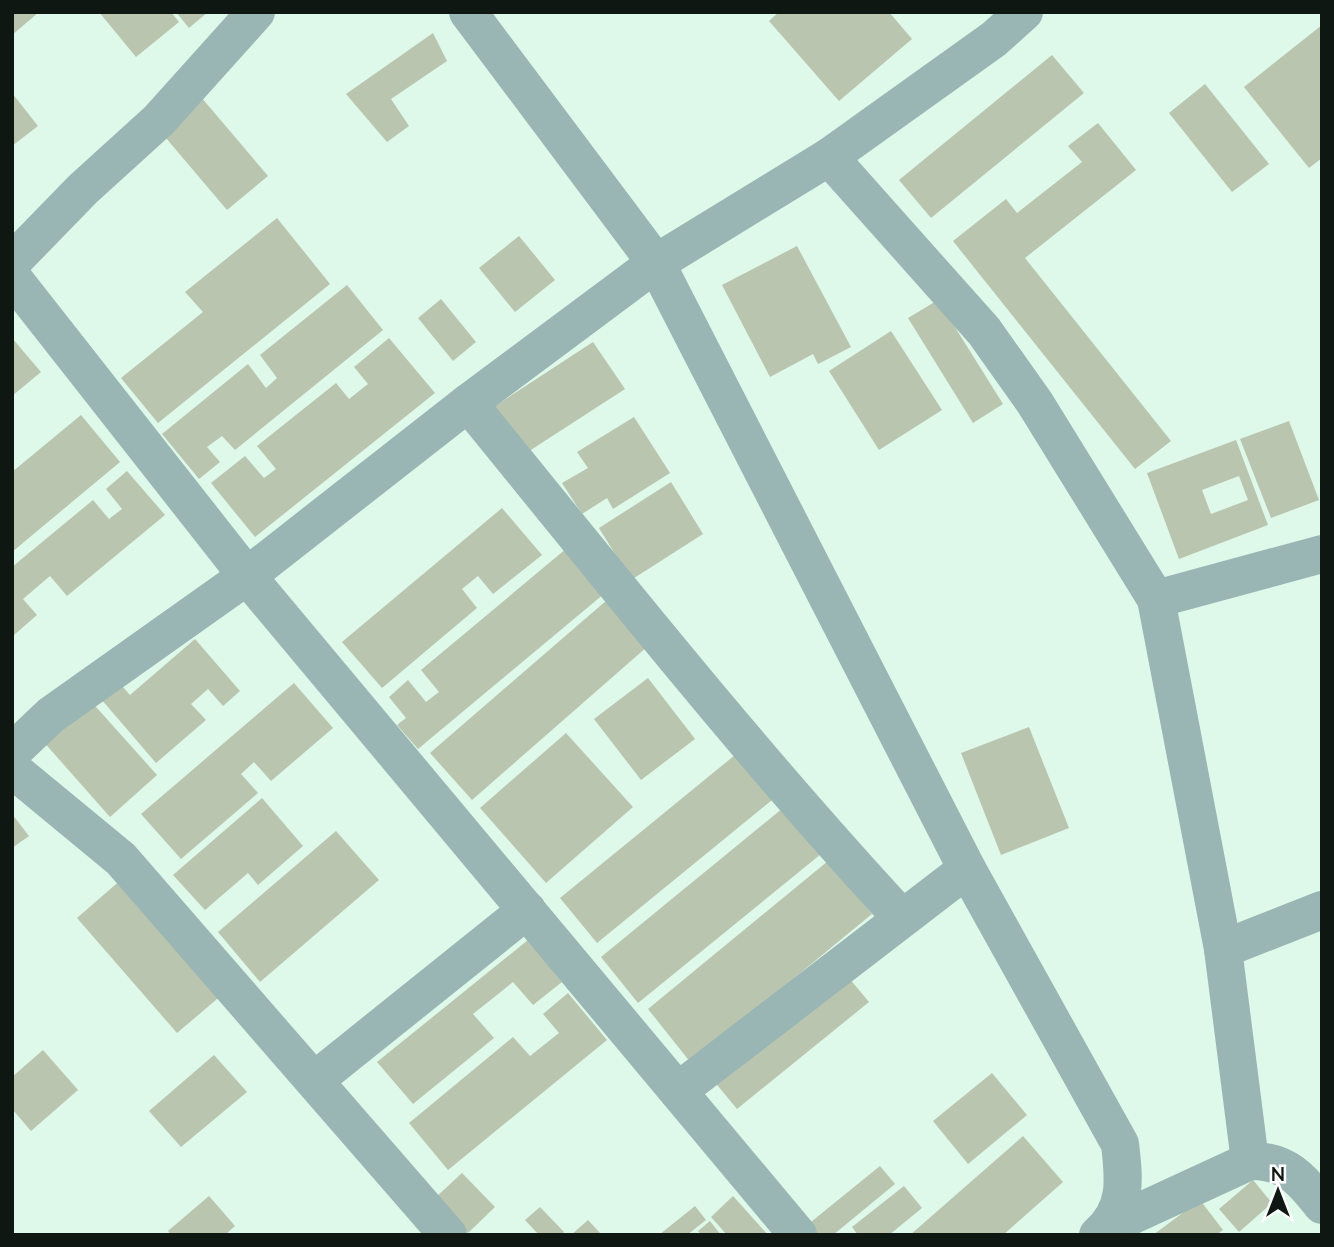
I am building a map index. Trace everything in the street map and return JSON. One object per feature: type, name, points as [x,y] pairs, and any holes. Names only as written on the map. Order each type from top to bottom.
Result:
[{"type":"street","points":[[12,262],[83,189],[159,120],[256,12]]},
{"type":"street","points":[[468,12],[656,263],[967,869],[1120,1144],[1125,1186],[1104,1230]]},
{"type":"street","points":[[12,752],[51,715],[247,576],[468,403],[656,263],[829,157],[994,39],[1024,12]]},
{"type":"street","points":[[829,157],[984,331],[1035,403],[1156,599],[1223,949],[1250,1161]]},
{"type":"street","points":[[12,277],[247,576],[798,1235]]},
{"type":"street","points":[[468,403],[699,688],[831,841],[902,918]]},
{"type":"street","points":[[1156,599],[1322,554]]},
{"type":"street","points":[[12,769],[121,859],[448,1235]]},
{"type":"street","points":[[678,1091],[967,869]]},
{"type":"street","points":[[315,1080],[527,910]]},
{"type":"street","points":[[1223,949],[1322,910]]},
{"type":"street","points":[[1104,1230],[1250,1161],[1266,1160],[1283,1166],[1302,1180],[1322,1205]]},
{"type":"building","points":[[12,12],[39,12],[12,35]]},
{"type":"building","points":[[99,12],[171,12],[179,22],[136,57]]},
{"type":"building","points":[[176,12],[208,12],[189,28]]},
{"type":"building","points":[[779,12],[889,12],[912,39],[839,101],[769,21]]},
{"type":"building","points":[[1322,25],[1322,158],[1309,168],[1244,87]]},
{"type":"building","points":[[433,33],[447,61],[391,99],[409,126],[387,142],[346,94]]},
{"type":"building","points":[[1052,55],[1084,93],[931,218],[899,180]]},
{"type":"building","points":[[1205,84],[1269,164],[1232,192],[1169,113]]},
{"type":"building","points":[[12,93],[38,126],[12,146]]},
{"type":"building","points":[[201,97],[268,176],[227,210],[160,131]]},
{"type":"building","points":[[1098,123],[1136,170],[1025,258],[1171,441],[1135,469],[953,241],[1006,199],[1017,213],[1082,162],[1068,146]]},
{"type":"building","points":[[277,218],[330,284],[158,423],[121,378],[203,312],[185,292]]},
{"type":"building","points":[[519,236],[555,280],[515,312],[479,268]]},
{"type":"building","points":[[797,246],[851,347],[818,364],[813,354],[770,377],[722,285]]},
{"type":"building","points":[[347,285],[383,330],[235,450],[222,436],[207,447],[220,462],[199,479],[162,434],[248,364],[266,388],[277,378],[260,355]]},
{"type":"building","points":[[441,299],[476,342],[453,361],[418,318]]},
{"type":"building","points":[[938,300],[1003,404],[973,423],[908,318]]},
{"type":"building","points":[[891,331],[942,410],[879,450],[829,371]]},
{"type":"building","points":[[12,338],[41,372],[12,396]]},
{"type":"building","points":[[389,338],[435,393],[255,537],[211,483],[245,456],[264,478],[276,469],[257,446],[336,383],[349,399],[368,384],[354,367]]},
{"type":"building","points":[[593,342],[625,389],[520,457],[489,410]]},
{"type":"building","points":[[81,415],[120,462],[12,552],[12,472]]},
{"type":"building","points":[[634,417],[670,473],[613,509],[607,498],[582,514],[562,483],[588,468],[577,452]]},
{"type":"building","points":[[1289,421],[1319,500],[1271,518],[1240,439]]},
{"type":"building","points":[[1236,440],[1268,525],[1179,559],[1147,473]],"holes":[[[1239,476],[1248,500],[1211,514],[1202,490]]]},
{"type":"building","points":[[127,471],[165,515],[67,596],[50,576],[23,599],[37,615],[14,635],[12,567],[93,500],[109,519],[122,509],[106,489]]},
{"type":"building","points":[[671,482],[703,534],[631,580],[599,528]]},
{"type":"building","points":[[502,508],[542,555],[493,594],[478,576],[462,589],[477,608],[382,688],[342,642]]},
{"type":"building","points":[[567,548],[605,593],[418,749],[397,725],[406,718],[389,697],[408,680],[426,702],[439,692],[421,670]]},
{"type":"building","points":[[607,600],[648,646],[472,800],[430,753]]},
{"type":"building","points":[[195,639],[240,691],[223,706],[208,689],[191,704],[206,720],[156,763],[95,692],[113,676],[130,695]]},
{"type":"building","points":[[648,678],[695,739],[641,780],[594,719]]},
{"type":"building","points":[[294,683],[333,728],[271,781],[254,762],[241,774],[258,793],[181,859],[141,814]]},
{"type":"building","points":[[88,698],[157,775],[110,817],[42,740]]},
{"type":"building","points":[[1029,727],[1069,828],[1001,855],[961,753]]},
{"type":"building","points":[[566,733],[633,807],[546,883],[480,808]]},
{"type":"building","points":[[735,755],[772,800],[597,943],[560,898]]},
{"type":"building","points":[[262,798],[303,846],[258,885],[248,873],[205,910],[173,875]]},
{"type":"building","points":[[783,808],[821,854],[638,1003],[601,957]]},
{"type":"building","points":[[12,814],[29,836],[12,848]]},
{"type":"building","points":[[336,831],[379,880],[260,982],[218,932]]},
{"type":"building","points":[[828,861],[872,914],[691,1063],[648,1009]]},
{"type":"building","points":[[123,878],[223,994],[177,1033],[77,918]]},
{"type":"building","points":[[528,940],[562,982],[533,1005],[513,982],[473,1014],[494,1038],[413,1104],[377,1062]]},
{"type":"building","points":[[844,972],[869,1002],[737,1109],[713,1080]]},
{"type":"building","points":[[568,993],[607,1040],[448,1170],[409,1123],[513,1037],[530,1056],[559,1033],[543,1014]]},
{"type":"building","points":[[43,1050],[78,1090],[31,1131],[12,1109],[12,1077]]},
{"type":"building","points":[[214,1055],[247,1092],[181,1147],[149,1111]]},
{"type":"building","points":[[992,1073],[1027,1115],[968,1164],[933,1121]]},
{"type":"building","points":[[1023,1136],[1063,1182],[1003,1235],[910,1235]]},
{"type":"building","points":[[880,1166],[895,1184],[833,1235],[813,1235],[806,1226]]},
{"type":"building","points":[[462,1173],[495,1207],[468,1233],[435,1198]]},
{"type":"building","points":[[1253,1180],[1272,1203],[1239,1232],[1219,1209]]},
{"type":"building","points":[[904,1186],[922,1208],[889,1235],[858,1235],[852,1227]]},
{"type":"building","points":[[209,1196],[235,1226],[225,1235],[171,1235],[168,1231]]},
{"type":"building","points":[[733,1196],[768,1235],[727,1235],[711,1217]]},
{"type":"building","points":[[1200,1200],[1223,1230],[1216,1235],[1153,1235]]},
{"type":"building","points":[[695,1206],[706,1220],[687,1235],[659,1235]]},
{"type":"building","points":[[540,1207],[564,1232],[561,1235],[539,1235],[525,1220]]},
{"type":"building","points":[[588,1220],[602,1235],[571,1235]]},
{"type":"building","points":[[710,1221],[721,1235],[701,1235],[698,1231]]}]
